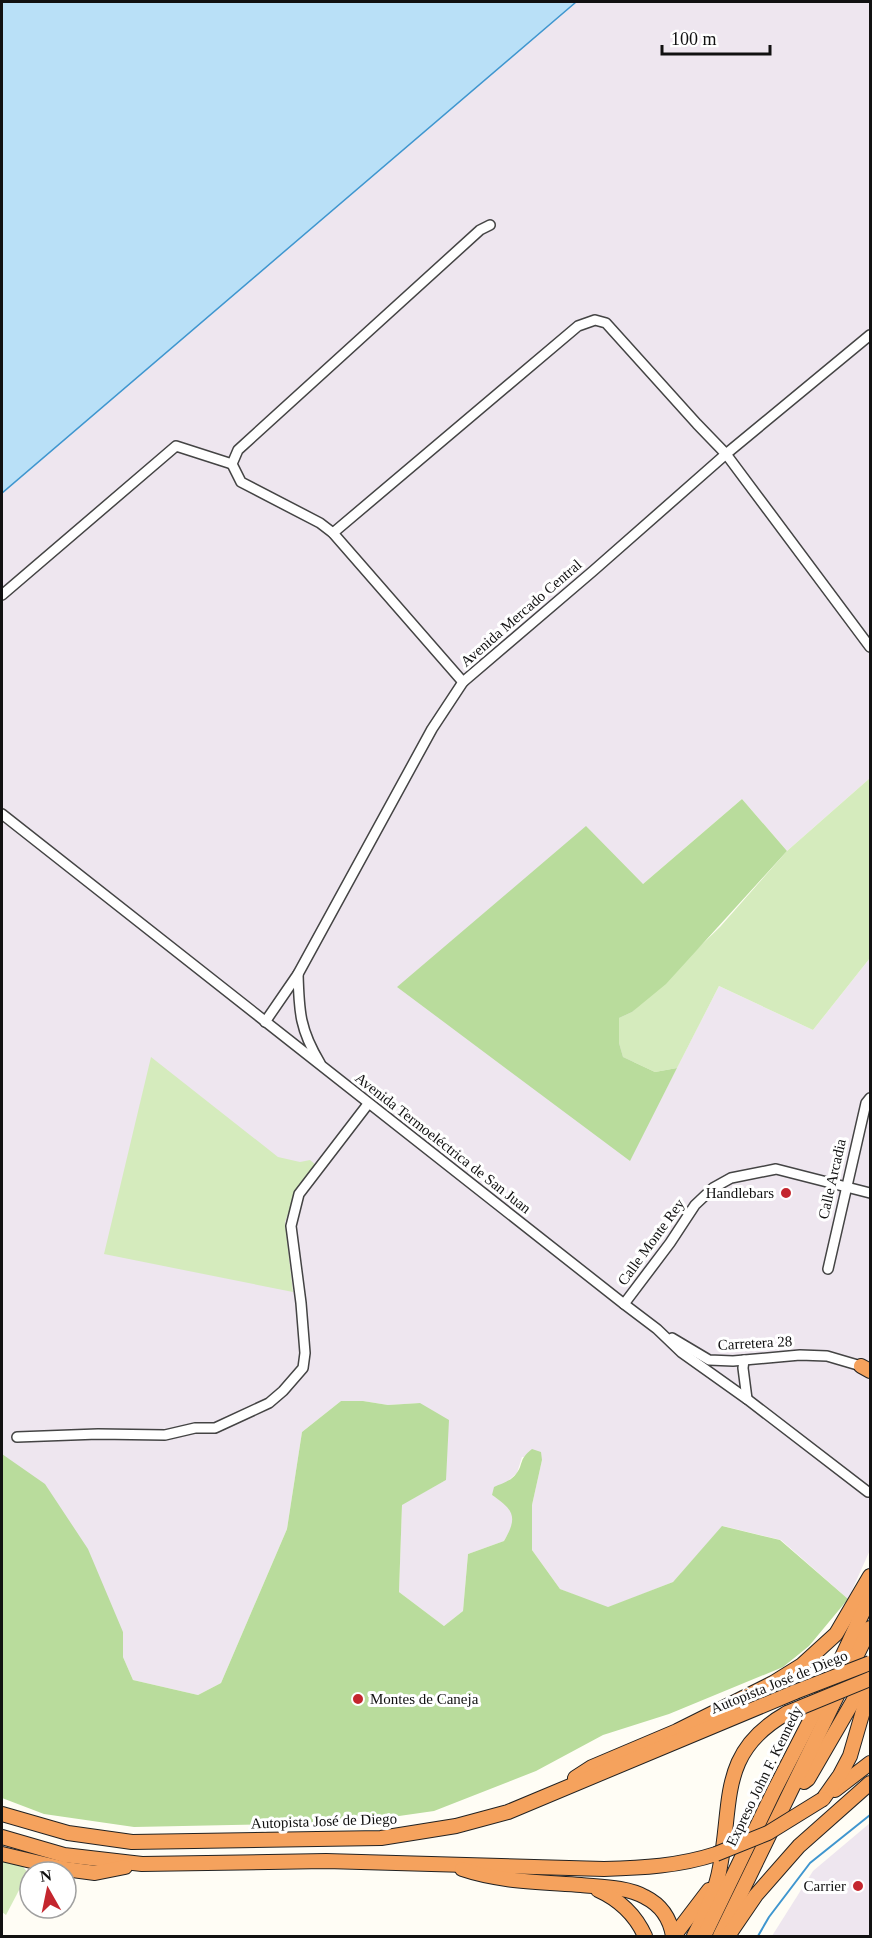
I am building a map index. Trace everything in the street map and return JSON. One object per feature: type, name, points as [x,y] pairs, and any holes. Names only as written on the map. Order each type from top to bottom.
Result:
[{"type":"highway","points":[[543,1799],[592,1767],[677,1731],[773,1683],[802,1665],[836,1634],[870,1576]]},
{"type":"highway","name":"Expreso John F. Kennedy","points":[[704,1936],[870,1598]]},
{"type":"highway","name":"Expreso John F. Kennedy","points":[[720,1936],[870,1628]]},
{"type":"highway","points":[[843,1673],[870,1653]]},
{"type":"highway","name":"Autopista José de Diego","points":[[2,1814],[68,1833],[132,1842],[381,1838],[456,1826],[508,1812],[543,1799],[795,1692],[870,1663]]},
{"type":"highway","points":[[791,1793],[808,1779],[870,1672]]},
{"type":"highway","points":[[694,1936],[716,1882],[720,1866],[729,1792],[739,1763],[756,1735],[766,1725],[787,1713],[870,1679]]},
{"type":"highway","points":[[823,1799],[850,1756],[870,1687]]},
{"type":"highway","points":[[2,1837],[64,1855],[142,1864],[326,1861],[604,1869],[646,1868],[681,1863],[716,1854],[768,1833],[823,1799],[870,1763]]},
{"type":"highway","points":[[728,1936],[756,1895],[799,1846],[870,1783]]},
{"type":"highway","points":[[2,1854],[65,1869],[95,1873],[142,1864]]},
{"type":"highway","points":[[446,1864],[486,1877],[632,1892],[650,1900],[663,1911],[670,1923],[673,1936]]},
{"type":"highway","points":[[673,1936],[716,1882]]},
{"type":"highway","points":[[591,1886],[623,1904],[634,1916],[645,1936]]},
{"type":"street","points":[[232,464],[238,450],[480,230],[490,225]]},
{"type":"street","points":[[333,533],[578,326],[595,320],[606,323],[696,424],[726,454],[870,647]]},
{"type":"street","name":"Avenida Mercado Central","points":[[265,1022],[298,974],[432,729],[463,682],[726,454],[870,335]]},
{"type":"street","points":[[2,595],[176,446],[232,464],[241,482],[320,523],[333,533],[463,682]]},
{"type":"street","name":"Avenida Termoeléctrica de San Juan","points":[[2,814],[657,1329],[681,1353],[747,1399],[868,1491]]},
{"type":"street","points":[[298,974],[298,1006],[302,1024],[308,1043],[325,1070]]},
{"type":"street","name":"Calle Arcadia","points":[[828,1269],[845,1187],[866,1103],[870,1098]]},
{"type":"street","points":[[16,1437],[98,1434],[165,1435],[195,1428],[215,1428],[269,1403],[283,1391],[303,1368],[305,1353],[291,1226],[299,1194],[368,1104]]},
{"type":"street","name":"Calle Monte Rey","points":[[624,1304],[670,1243],[695,1205],[713,1188],[731,1178],[776,1169],[870,1193]]},
{"type":"street","name":"Carretera 28","points":[[657,1329],[710,1360],[744,1360],[800,1355],[828,1356],[866,1369]]},
{"type":"street","points":[[744,1360],[747,1399]]},
{"type":"shaded area","points":[[576,2],[870,2],[870,778],[787,851],[742,799],[643,884],[629,1161],[719,986],[813,1030],[870,958],[870,1550],[848,1599],[781,1540],[723,1526],[673,1582],[607,1608],[560,1589],[532,1550],[532,1505],[542,1460],[522,1457],[517,1473],[492,1495],[507,1505],[512,1513],[513,1525],[504,1541],[468,1554],[463,1611],[444,1626],[399,1592],[402,1504],[446,1480],[420,1403],[388,1405],[363,1401],[341,1401],[302,1432],[287,1529],[221,1683],[198,1695],[133,1680],[123,1657],[123,1632],[2,1454],[2,493]]},
{"type":"shaded area","points":[[870,1823],[870,1936],[772,1936],[813,1871]]},
{"type":"green space","points":[[870,778],[870,958],[813,1030],[719,986],[677,1068],[655,1072],[623,1057],[619,1043],[619,1018],[632,1012],[720,927],[787,851]]},
{"type":"green space","points":[[742,799],[787,851],[666,984],[632,1012],[619,1018],[619,1043],[623,1057],[655,1072],[677,1068],[630,1161],[397,987],[586,826],[643,884]]},
{"type":"green space","points":[[151,1057],[278,1157],[300,1162],[310,1160],[316,1165],[297,1189],[285,1222],[293,1292],[104,1254]]},
{"type":"green space","points":[[341,1401],[363,1401],[388,1405],[420,1403],[449,1420],[446,1480],[402,1505],[399,1592],[444,1626],[463,1611],[468,1554],[504,1541],[511,1526],[512,1515],[505,1505],[492,1495],[494,1487],[514,1476],[525,1456],[532,1449],[541,1452],[542,1460],[532,1505],[532,1550],[560,1589],[608,1607],[673,1582],[722,1526],[780,1540],[848,1599],[809,1646],[783,1667],[669,1714],[603,1735],[536,1771],[434,1811],[332,1823],[134,1827],[44,1814],[2,1798],[2,1454],[45,1484],[88,1549],[123,1632],[123,1657],[133,1680],[198,1695],[221,1683],[287,1529],[302,1432]]},
{"type":"green space","points":[[2,1857],[18,1862],[18,1892],[6,1915],[2,1912]]},
{"type":"water","points":[[2,2],[576,2],[2,493]]},
{"type":"waterway","points":[[758,1936],[769,1917],[810,1863],[870,1815]]},
{"type":"place","name":"Handlebars","points":[[786,1193]]},
{"type":"place","name":"Montes de Caneja","points":[[358,1699]]},
{"type":"place","name":"Carrier","points":[[858,1886]]}]
